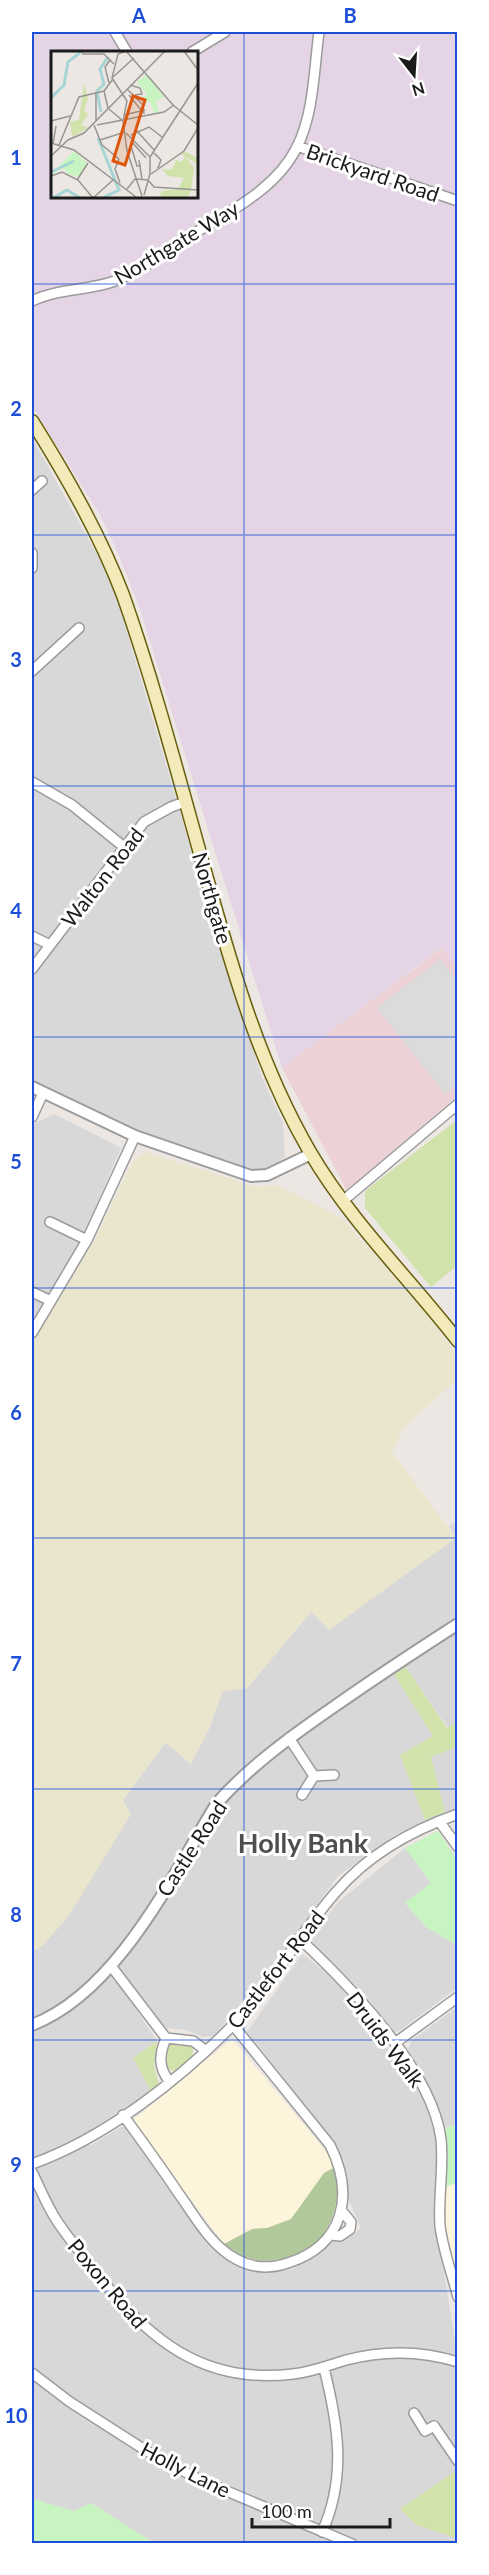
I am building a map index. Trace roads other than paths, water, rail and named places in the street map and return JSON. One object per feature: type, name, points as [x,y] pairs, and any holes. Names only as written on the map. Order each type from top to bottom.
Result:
[{"type":"main road","name":"Northgate","points":[[32,421],[73,489],[107,554],[134,629],[247,1012],[271,1072],[311,1154],[388,1260],[458,1341]]},
{"type":"street","points":[[115,32],[126,51]]},
{"type":"street","points":[[194,51],[225,32]]},
{"type":"street","name":"Brickyard Road","points":[[319,32],[309,106],[297,146],[458,201]]},
{"type":"street","name":"Northgate Way","points":[[32,301],[60,292],[100,286],[131,273],[260,192],[282,170],[297,146]]},
{"type":"street","points":[[32,490],[42,481]]},
{"type":"street","points":[[32,553],[32,568]]},
{"type":"street","points":[[32,670],[79,628]]},
{"type":"street","points":[[32,782],[72,805],[124,847]]},
{"type":"street","name":"Walton Road","points":[[32,969],[144,822],[171,807],[186,802]]},
{"type":"street","points":[[32,936],[50,945]]},
{"type":"street","points":[[32,1087],[135,1136],[251,1176],[267,1175],[311,1154]]},
{"type":"street","points":[[32,1117],[43,1093]]},
{"type":"street","points":[[344,1200],[458,1104]]},
{"type":"street","points":[[32,1333],[87,1240],[135,1136]]},
{"type":"street","points":[[50,1222],[87,1240]]},
{"type":"street","points":[[32,1292],[51,1301]]},
{"type":"street","name":"Castle Road","points":[[32,2025],[52,2018],[97,1983],[149,1914],[218,1803],[228,1791],[289,1738],[394,1665],[458,1624]]},
{"type":"street","points":[[289,1738],[314,1776]]},
{"type":"street","points":[[314,1776],[334,1775]]},
{"type":"street","points":[[302,1795],[314,1776]]},
{"type":"street","name":"Castlefort Road","points":[[32,2164],[68,2148],[123,2115],[170,2082],[233,2025],[337,1891],[355,1873],[396,1843],[458,1814]]},
{"type":"street","points":[[439,1821],[458,1847]]},
{"type":"street","name":"Druids Walk","points":[[300,1939],[339,1976],[394,2043],[425,2089],[436,2118],[441,2155],[440,2226],[454,2269],[458,2297]]},
{"type":"street","points":[[111,1966],[166,2038],[193,2041],[205,2050]]},
{"type":"street","points":[[394,2043],[458,1998]]},
{"type":"street","points":[[123,2115],[209,2236],[236,2259],[256,2267],[278,2267],[302,2259],[320,2247],[331,2235],[341,2210],[343,2188],[340,2165],[330,2145],[233,2025]]},
{"type":"street","points":[[166,2038],[160,2064],[170,2082]]},
{"type":"street","name":"Poxon Road","points":[[32,2172],[56,2220],[125,2310],[177,2352],[208,2366],[229,2372],[294,2374],[348,2360],[395,2352],[435,2354],[458,2362]]},
{"type":"street","points":[[331,2235],[344,2234],[350,2229],[351,2222],[341,2210]]},
{"type":"street","points":[[322,2532],[334,2495],[338,2463],[336,2417],[324,2368]]},
{"type":"street","name":"Holly Lane","points":[[32,2373],[70,2402],[145,2450],[198,2479],[352,2544]]},
{"type":"street","points":[[414,2413],[425,2431],[434,2426],[457,2457]]},
{"type":"district","name":"Holly Bank","points":[[303,1842]]}]
